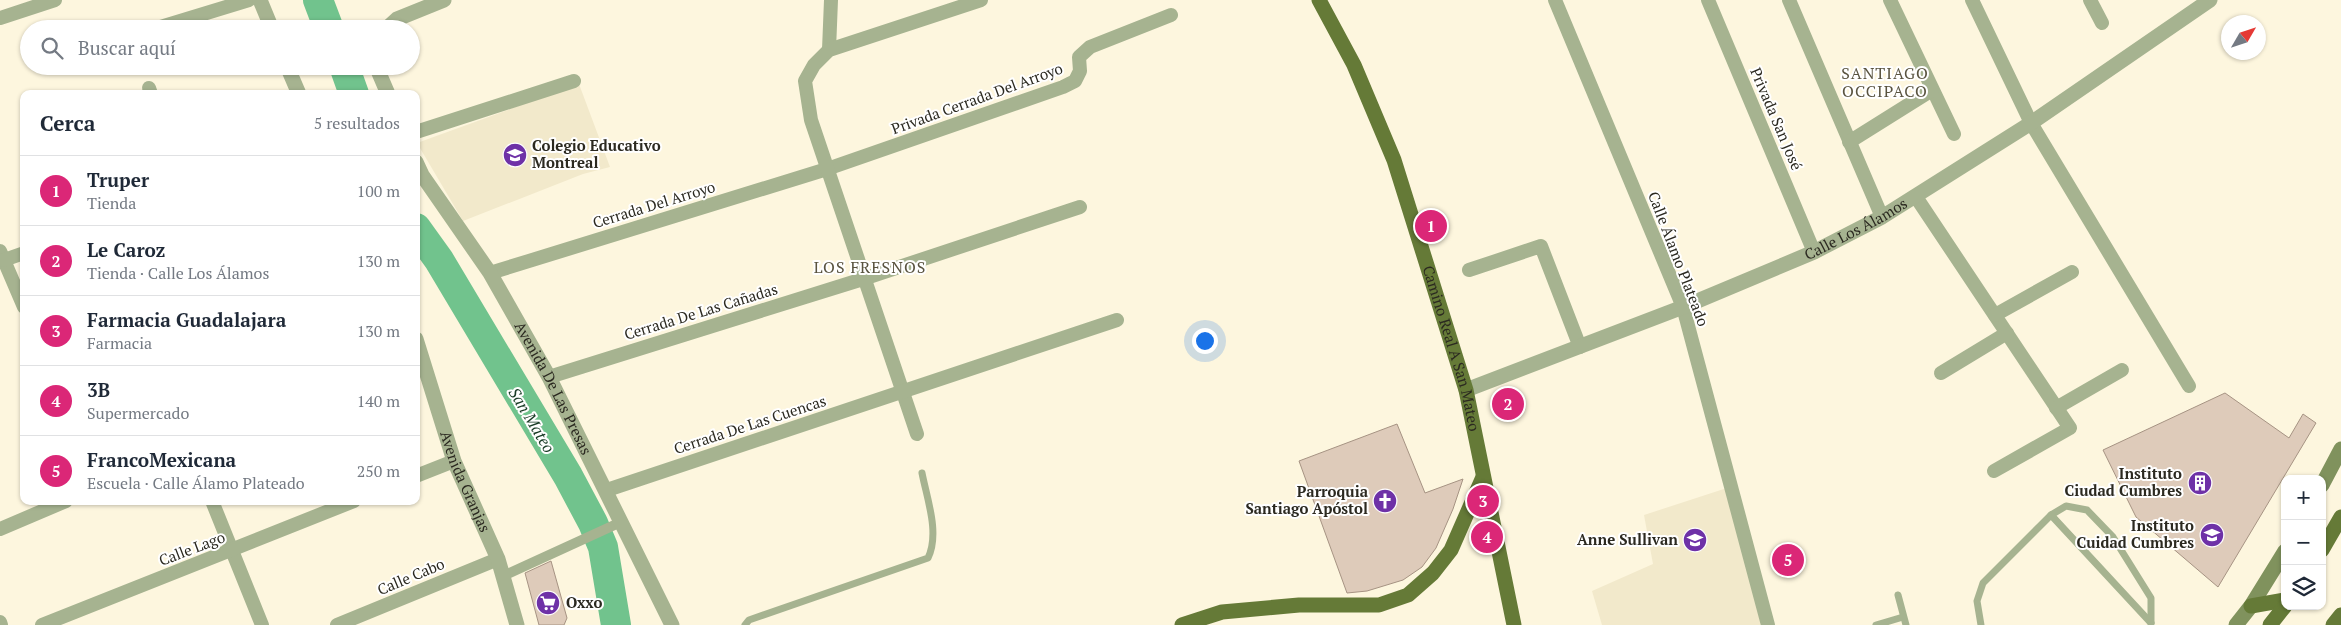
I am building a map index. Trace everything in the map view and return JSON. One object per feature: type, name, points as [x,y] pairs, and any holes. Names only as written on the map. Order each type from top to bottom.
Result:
[{"type":"main road","name":"Camino Real A San Mateo","points":[[1319,0],[1354,65],[1394,160],[1466,390],[1514,625]]},
{"type":"main road","points":[[2326,477],[2341,449]]},
{"type":"main road","points":[[1182,625],[1222,612],[1299,605],[1379,606],[1408,594],[1433,574],[1451,550],[1483,477]]},
{"type":"main road","points":[[2326,543],[2341,517]]},
{"type":"main road","points":[[2236,625],[2251,606],[2281,557]]},
{"type":"main road","points":[[2251,606],[2281,601]]},
{"type":"main road","points":[[2270,625],[2282,610]]},
{"type":"main road","points":[[2333,625],[2341,615]]},
{"type":"street","points":[[0,18],[55,0]]},
{"type":"street","points":[[183,20],[249,0]]},
{"type":"street","points":[[260,0],[268,20]]},
{"type":"street","points":[[396,20],[444,0]]},
{"type":"street","points":[[829,50],[831,0]]},
{"type":"street","points":[[917,434],[811,120],[805,81],[814,65],[829,50],[981,0]]},
{"type":"street","name":"Calle Álamo Plateado","points":[[1555,0],[1683,307],[1768,625]]},
{"type":"street","name":"Privada San José","points":[[1708,0],[1814,252]]},
{"type":"street","points":[[1789,0],[1882,217]]},
{"type":"street","points":[[1890,0],[1954,134]]},
{"type":"street","points":[[1972,0],[2031,124],[2189,386]]},
{"type":"street","points":[[2090,0],[2102,23]]},
{"type":"street","name":"Calle Los Álamos","points":[[1466,390],[1683,307],[1814,252],[1882,217],[2031,124],[2210,0]]},
{"type":"street","name":"Privada Cerrada Del Arroyo","points":[[827,169],[1063,87],[1075,81],[1080,71],[1080,57],[1090,47],[1172,15]]},
{"type":"street","points":[[291,75],[297,90]]},
{"type":"street","points":[[380,75],[386,90]]},
{"type":"street","points":[[420,131],[574,80]]},
{"type":"street","points":[[1849,142],[1932,90]]},
{"type":"street","name":"Cerrada Del Arroyo","points":[[490,272],[827,169]]},
{"type":"street","name":"Avenida De Las Presas","points":[[420,175],[490,272],[549,377],[607,490],[616,524],[672,625]]},
{"type":"street","points":[[1916,197],[2070,428],[1994,471]]},
{"type":"street","name":"Cerrada De Las Cañadas","points":[[549,377],[864,279],[1080,206]]},
{"type":"street","points":[[1469,270],[1541,246],[1580,347]]},
{"type":"street","points":[[20,254],[2,256],[20,298]]},
{"type":"street","points":[[1995,315],[2072,272]]},
{"type":"street","name":"Cerrada De Las Cuencas","points":[[607,490],[1117,320]]},
{"type":"street","points":[[1942,373],[2007,333]]},
{"type":"street","name":"Avenida Granjas","points":[[420,361],[454,461],[498,559],[517,625]]},
{"type":"street","points":[[2056,408],[2122,370]]},
{"type":"street","points":[[420,474],[454,461]]},
{"type":"street","points":[[0,529],[57,505]]},
{"type":"street","points":[[214,505],[262,625]]},
{"type":"street","name":"Calle Lago","points":[[42,625],[344,505]]},
{"type":"street","points":[[503,576],[616,524]]},
{"type":"street","name":"Calle Cabo","points":[[337,625],[498,559]]},
{"type":"lane","points":[[745,625],[749,620],[928,558],[933,548],[933,535],[922,473]]},
{"type":"lane","points":[[1981,625],[1977,601],[1982,583],[2051,515],[2066,506],[2087,510],[2113,537],[2151,598],[2152,624]]},
{"type":"lane","points":[[2051,515],[2152,624]]},
{"type":"lane","points":[[1876,625],[1905,621],[1898,595]]},
{"type":"shaded area","name":"Colegio Educativo Montreal","points":[[579,84],[610,167],[583,174],[463,221],[420,148],[420,142]]},
{"type":"shaded area","name":"Anne Sullivan","points":[[1730,487],[1761,625],[1602,625],[1592,591],[1653,564],[1644,515]]},
{"type":"building","name":"Instituto Ciudad Cumbres","points":[[2225,393],[2289,438],[2303,414],[2316,423],[2285,475],[2281,475],[2281,482],[2218,587],[2136,517],[2103,450]]},
{"type":"building","name":"Parroquia Santiago Apóstol","points":[[1397,424],[1425,493],[1463,479],[1453,509],[1436,548],[1422,567],[1403,580],[1367,591],[1347,593],[1299,461]]},
{"type":"building","name":"Oxxo","points":[[551,561],[567,618],[564,625],[539,625],[525,573]]},
{"type":"waterway","name":"San Mateo","points":[[318,0],[326,20]]},
{"type":"waterway","name":"San Mateo","points":[[347,75],[353,90]]},
{"type":"waterway","name":"San Mateo","points":[[420,234],[439,260],[568,476],[593,523],[603,547],[616,625]]},
{"type":"place","name":"Colegio Educativo Montreal","points":[[515,155]]},
{"type":"place","name":"Truper","points":[[1431,226]]},
{"type":"place","name":"Le Caroz","points":[[1508,404]]},
{"type":"place","name":"Instituto Ciudad Cumbres","points":[[2200,483]]},
{"type":"place","name":"Parroquia Santiago Apóstol","points":[[1385,501]]},
{"type":"place","name":"Farmacia Guadalajara","points":[[1483,501]]},
{"type":"place","name":"Instituto Cuidad Cumbres","points":[[2212,535]]},
{"type":"place","name":"3B","points":[[1487,537]]},
{"type":"place","name":"Anne Sullivan","points":[[1695,540]]},
{"type":"place","name":"FrancoMexicana","points":[[1788,560]]},
{"type":"place","name":"Oxxo","points":[[548,603]]},
{"type":"district","name":"SANTIAGO OCCIPACO","points":[[1885,82]]},
{"type":"district","name":"LOS FRESNOS","points":[[870,267]]}]
